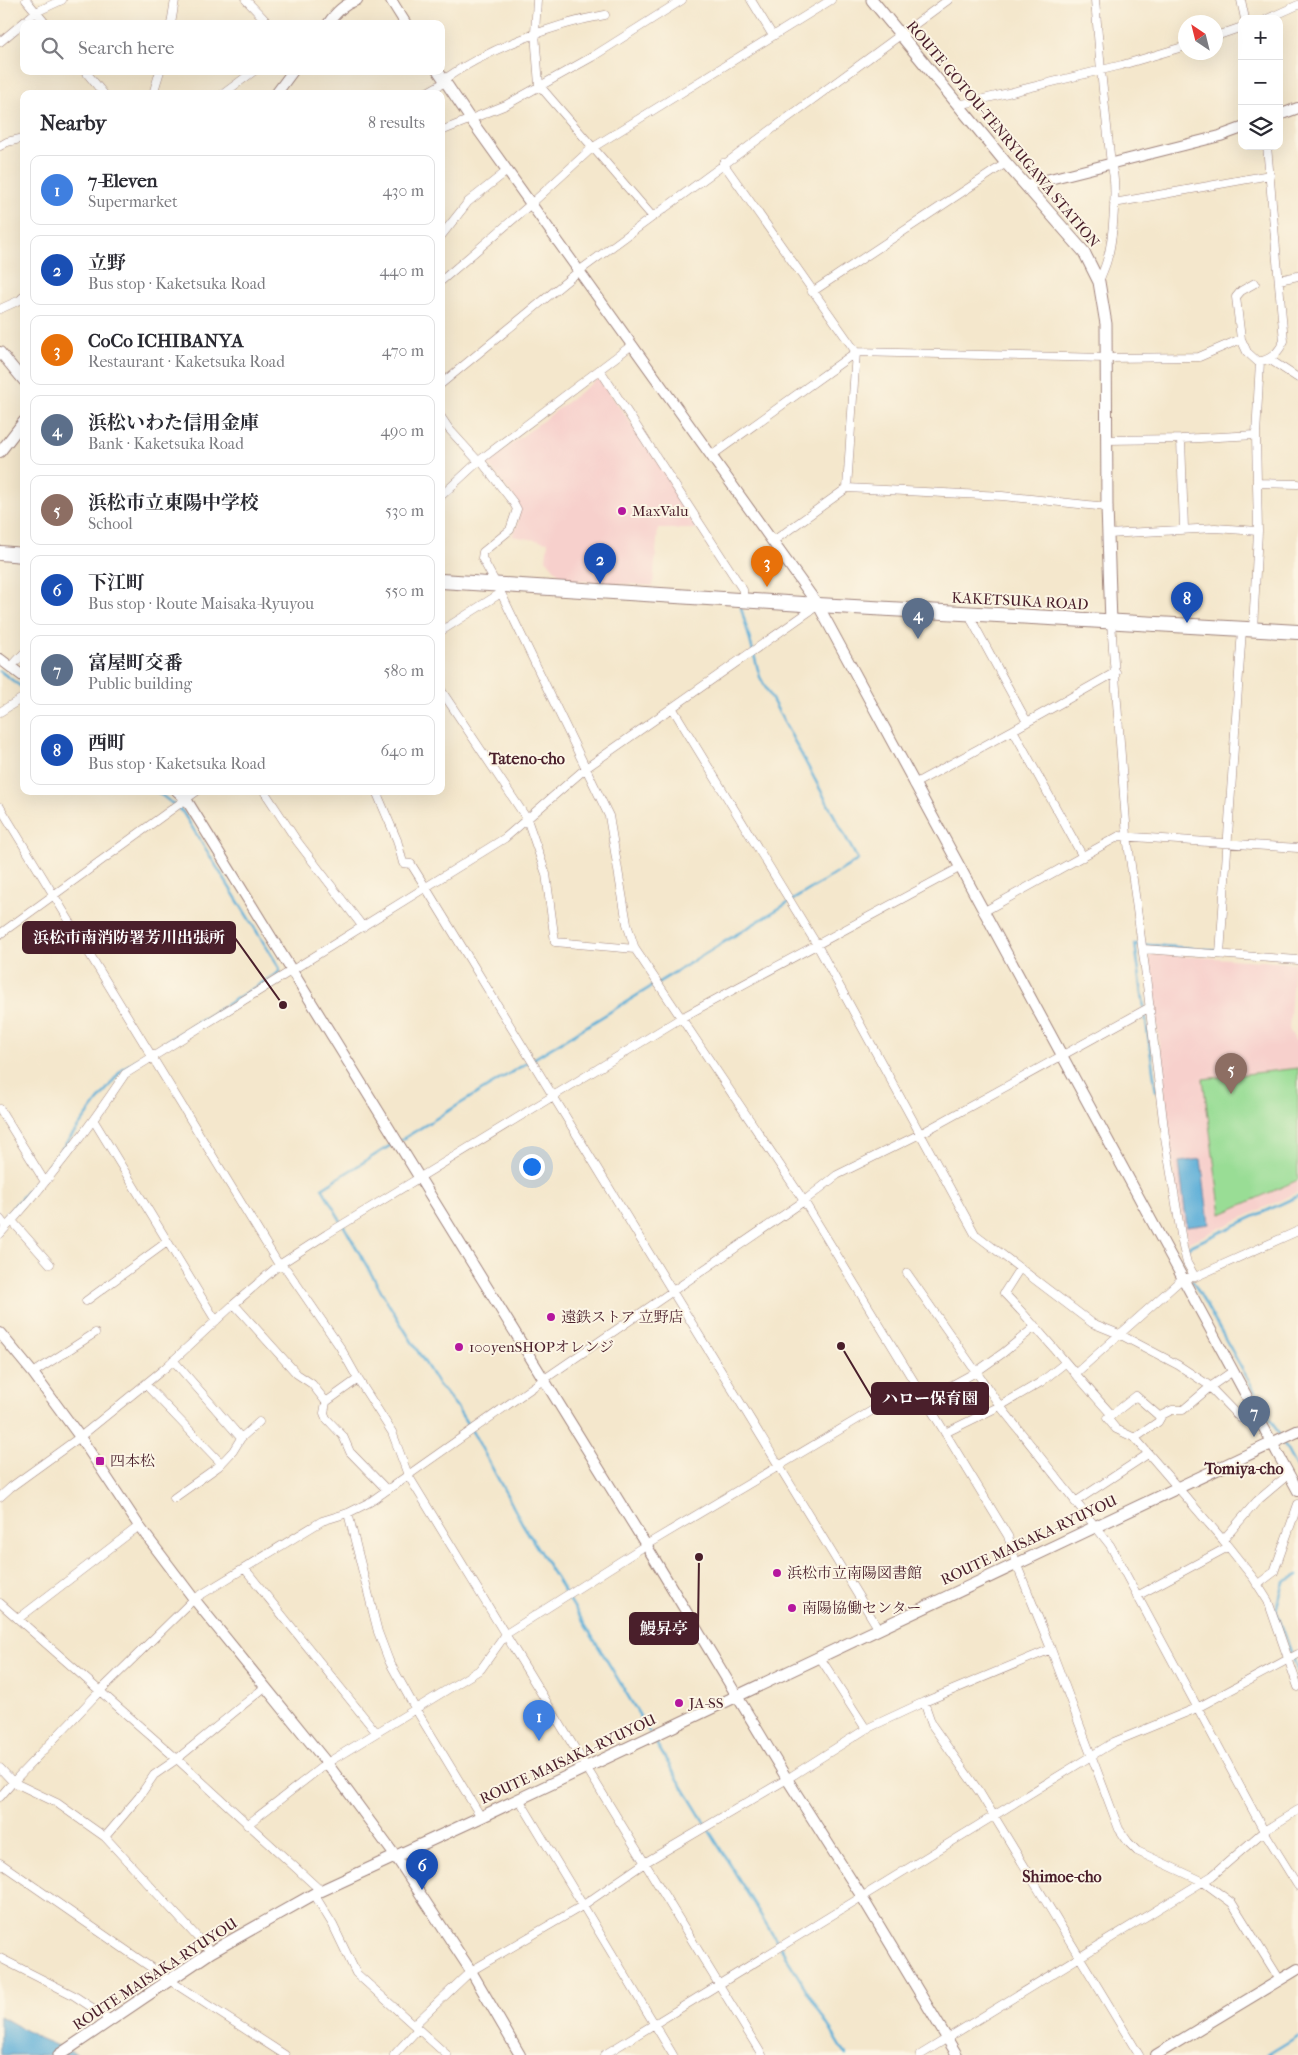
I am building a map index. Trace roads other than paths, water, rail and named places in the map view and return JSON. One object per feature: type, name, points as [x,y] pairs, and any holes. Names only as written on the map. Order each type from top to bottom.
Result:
[{"type":"highway","points":[[0,553],[20,555]]},
{"type":"highway","name":"KAKETSUKA ROAD","points":[[445,582],[499,589],[741,600],[1298,632]]},
{"type":"main road","name":"ROUTE GOTOU-TENRYUGAWA STATION","points":[[872,0],[1006,163],[1084,252],[1098,282],[1106,324],[1107,507],[1111,622]]},
{"type":"main road","name":"ROUTE MAISAKA-RYUYOU","points":[[59,2055],[211,1952],[318,1893],[481,1818],[519,1798],[1298,1431]]},
{"type":"street","points":[[26,0],[43,20]]},
{"type":"street","points":[[26,20],[36,12],[62,0]]},
{"type":"street","points":[[172,20],[175,0]]},
{"type":"street","points":[[246,0],[265,20]]},
{"type":"street","points":[[331,20],[336,13],[356,0]]},
{"type":"street","points":[[391,0],[404,20]]},
{"type":"street","points":[[537,0],[535,33],[539,85],[652,216]]},
{"type":"street","points":[[445,130],[506,105],[592,56],[682,0]]},
{"type":"street","points":[[751,0],[773,36]]},
{"type":"street","points":[[445,276],[531,204],[592,148],[832,0]]},
{"type":"street","points":[[445,381],[579,271],[723,163],[948,0]]},
{"type":"street","points":[[1095,0],[1111,164],[1115,173],[1108,260],[1098,282]]},
{"type":"street","points":[[1240,0],[1244,15]]},
{"type":"street","points":[[1276,15],[1298,5]]},
{"type":"street","points":[[428,90],[442,77],[535,33],[588,18],[606,15]]},
{"type":"street","points":[[0,42],[20,25]]},
{"type":"street","points":[[1223,34],[1238,28]]},
{"type":"street","points":[[959,105],[1101,71],[1178,48]]},
{"type":"street","points":[[89,75],[101,90]]},
{"type":"street","points":[[154,90],[159,75]]},
{"type":"street","points":[[228,90],[249,75]]},
{"type":"street","points":[[279,90],[290,75]]},
{"type":"street","points":[[442,77],[818,605],[1298,1491]]},
{"type":"street","points":[[1283,114],[1298,108]]},
{"type":"street","points":[[1026,186],[1220,136],[1238,129]]},
{"type":"street","points":[[0,146],[20,139]]},
{"type":"street","points":[[1255,283],[1241,291],[1236,297],[1241,339],[1247,352],[1260,361],[1269,359],[1278,352],[1284,341],[1267,150]]},
{"type":"street","points":[[723,163],[856,352],[847,488]]},
{"type":"street","points":[[812,292],[1006,163]]},
{"type":"street","points":[[445,231],[468,202],[507,170]]},
{"type":"street","points":[[1114,203],[1270,175]]},
{"type":"street","points":[[1279,280],[1298,276]]},
{"type":"street","points":[[0,308],[20,300]]},
{"type":"street","points":[[711,456],[856,352],[1106,358],[1199,357],[1241,339]]},
{"type":"street","points":[[445,492],[479,461],[632,346]]},
{"type":"street","points":[[0,352],[20,376]]},
{"type":"street","points":[[1269,359],[1298,378]]},
{"type":"street","points":[[1220,954],[1228,844],[1258,531],[1256,435],[1260,361]]},
{"type":"street","points":[[600,370],[743,590],[741,600]]},
{"type":"street","points":[[445,424],[479,461],[517,509],[510,530],[483,552],[482,558],[499,589],[609,816],[627,924],[635,949],[804,1201],[1008,1536],[1016,1563],[1051,1649],[1119,1829],[1128,1842],[1137,1850],[1202,1881],[1232,1903],[1280,1980]]},
{"type":"street","points":[[0,452],[20,426]]},
{"type":"street","points":[[1106,440],[1181,440],[1256,435]]},
{"type":"street","points":[[1181,440],[1184,529]]},
{"type":"street","points":[[1257,482],[1298,484]]},
{"type":"street","points":[[772,542],[847,488],[1002,496],[1107,507]]},
{"type":"street","points":[[1108,534],[1215,528],[1258,531]]},
{"type":"street","points":[[445,628],[499,589]]},
{"type":"street","points":[[0,1234],[94,1121],[124,1074],[150,1054],[292,971],[505,838],[586,768],[673,709],[818,605]]},
{"type":"street","points":[[972,614],[972,621],[1026,722]]},
{"type":"street","points":[[1111,622],[1126,836],[1143,949],[1165,1137],[1183,1247],[1187,1263],[1195,1277]]},
{"type":"street","points":[[10,667],[20,657]]},
{"type":"street","points":[[0,659],[20,674]]},
{"type":"street","points":[[914,784],[1116,672]]},
{"type":"street","points":[[445,696],[527,819],[546,874],[555,942],[635,949]]},
{"type":"street","points":[[0,712],[20,699]]},
{"type":"street","points":[[673,709],[817,945],[975,1234],[1092,1322],[1178,1365],[1210,1387],[1240,1418],[1252,1406]]},
{"type":"street","points":[[1013,730],[1083,857]]},
{"type":"street","points":[[181,795],[186,799],[292,971],[862,1897],[957,2055]]},
{"type":"street","points":[[0,934],[192,795]]},
{"type":"street","points":[[267,795],[297,840],[363,927]]},
{"type":"street","points":[[378,795],[397,840],[404,863],[411,864],[426,888],[878,1628]]},
{"type":"street","points":[[0,807],[280,1265],[287,1270],[314,1308],[392,1432],[408,1475],[646,1862],[762,2055]]},
{"type":"street","points":[[983,912],[1119,836],[1298,848]]},
{"type":"street","points":[[0,1497],[11,1486],[80,1437],[145,1384],[280,1265],[681,1018],[959,868]]},
{"type":"street","points":[[1143,949],[1298,960]]},
{"type":"street","points":[[0,1797],[99,1692],[194,1600],[322,1521],[348,1513],[370,1502],[543,1380],[804,1201],[837,1175],[920,1134],[1150,1007]]},
{"type":"street","points":[[0,1109],[45,1182]]},
{"type":"street","points":[[94,1121],[216,1320]]},
{"type":"street","points":[[0,1219],[6,1227]]},
{"type":"street","points":[[12,1220],[50,1264]]},
{"type":"street","points":[[1075,1374],[1182,1278],[1195,1277],[1298,1231]]},
{"type":"street","points":[[86,1300],[167,1242]]},
{"type":"street","points":[[1020,1268],[1004,1294],[1036,1326],[1075,1374],[1112,1415]]},
{"type":"street","points":[[907,1273],[1000,1406],[1110,1545],[1264,1831],[1298,1886]]},
{"type":"street","points":[[234,1304],[297,1374],[312,1384],[326,1402]]},
{"type":"street","points":[[925,1400],[976,1372],[1036,1326]]},
{"type":"street","points":[[0,1332],[80,1437],[139,1526],[194,1600],[326,1763],[396,1857],[471,1971],[520,2055]]},
{"type":"street","points":[[33,1373],[95,1333]]},
{"type":"street","points":[[173,1360],[241,1438]]},
{"type":"street","points":[[945,1434],[1000,1406],[1041,1382],[1065,1362]]},
{"type":"street","points":[[1134,1438],[1172,1410],[1183,1410],[1210,1387],[1233,1371]]},
{"type":"street","points":[[358,1379],[326,1402],[324,1413],[326,1418],[343,1436],[350,1452],[386,1490]]},
{"type":"street","points":[[145,1384],[221,1463]]},
{"type":"street","points":[[247,1825],[326,1763],[481,1669],[506,1634],[646,1546],[915,1385]]},
{"type":"street","points":[[1160,1417],[1136,1396],[1107,1418],[1116,1429],[1134,1438],[1228,1547],[1257,1584],[1268,1601],[1298,1688]]},
{"type":"street","points":[[174,1498],[221,1463],[233,1451],[241,1438],[259,1422]]},
{"type":"street","points":[[1075,1502],[1148,1454]]},
{"type":"street","points":[[1222,1540],[1257,1501],[1289,1474]]},
{"type":"street","points":[[1257,1584],[1274,1572],[1298,1504]]},
{"type":"street","points":[[348,1513],[378,1632],[389,1661],[481,1818]]},
{"type":"street","points":[[18,1619],[139,1526]]},
{"type":"street","points":[[1137,1596],[1228,1547]]},
{"type":"street","points":[[244,1569],[376,1732]]},
{"type":"street","points":[[0,1604],[176,1759],[318,1893],[356,1973],[447,2055]]},
{"type":"street","points":[[394,2055],[416,2027],[471,1971],[582,1906],[646,1862],[788,1779],[866,1729],[924,1702],[1051,1649]]},
{"type":"street","points":[[604,2055],[1114,1742],[1197,1708],[1298,1654]]},
{"type":"street","points":[[819,1656],[866,1729]]},
{"type":"street","points":[[105,1837],[139,1797],[154,1775],[265,1687]]},
{"type":"street","points":[[924,1702],[932,1725],[980,1793],[1139,2055]]},
{"type":"street","points":[[0,1768],[13,1782],[57,1802],[105,1837],[211,1952]]},
{"type":"street","points":[[519,1798],[673,2055]]},
{"type":"street","points":[[920,2055],[1212,1876],[1264,1831],[1298,1810]]},
{"type":"street","points":[[0,1863],[169,1980],[285,2055]]},
{"type":"street","points":[[0,1958],[73,1995],[112,2020]]},
{"type":"street","points":[[1156,2055],[1298,1969]]},
{"type":"water","points":[[1201,1159],[1209,1224],[1187,1227],[1179,1162]]},
{"type":"water","points":[[0,2016],[39,2038],[79,2055],[0,2055]]},
{"type":"waterway","points":[[401,1140],[858,860],[760,677],[740,604]]},
{"type":"waterway","points":[[0,671],[20,686]]},
{"type":"waterway","points":[[3,1219],[45,1171],[122,1069],[278,973],[280,969],[182,811],[161,795]]},
{"type":"waterway","points":[[1156,1091],[1135,944],[1284,955]]},
{"type":"waterway","points":[[396,1142],[322,1188],[388,1303],[438,1384],[456,1406],[475,1436],[522,1523],[650,1733]]},
{"type":"waterway","points":[[1184,1249],[1298,1196]]},
{"type":"waterway","points":[[1192,1280],[1280,1436]]},
{"type":"waterway","points":[[1282,1441],[1298,1471]]},
{"type":"waterway","points":[[1298,1575],[1284,1582],[1276,1610],[1298,1672]]},
{"type":"waterway","points":[[654,1740],[846,2055]]},
{"type":"waterway","points":[[1267,2055],[1298,2036]]},
{"type":"place","name":"MaxValu","points":[[622,511]]},
{"type":"place","name":"立野","points":[[600,584]]},
{"type":"place","name":"CoCo ICHIBANYA","points":[[767,587]]},
{"type":"place","name":"西町","points":[[1187,623]]},
{"type":"place","name":"浜松いわた信用金庫","points":[[918,639]]},
{"type":"place","name":"浜松市南消防署芳川出張所","points":[[283,1005]]},
{"type":"place","name":"浜松市立東陽中学校","points":[[1231,1094]]},
{"type":"place","name":"遠鉄ストア 立野店","points":[[551,1317]]},
{"type":"place","name":"ハロー保育園","points":[[841,1346]]},
{"type":"place","name":"100yenSHOPオレンジ","points":[[459,1347]]},
{"type":"place","name":"富屋町交番","points":[[1254,1437]]},
{"type":"place","name":"四本松","points":[[100,1461]]},
{"type":"place","name":"鰻昇亭","points":[[699,1557]]},
{"type":"place","name":"浜松市立南陽図書館","points":[[777,1573]]},
{"type":"place","name":"南陽協働センター","points":[[792,1608]]},
{"type":"place","name":"JA-SS","points":[[679,1703]]},
{"type":"place","name":"7-Eleven","points":[[539,1741]]},
{"type":"place","name":"下江町","points":[[422,1890]]},
{"type":"district","name":"Tateno-cho","points":[[527,758]]},
{"type":"district","name":"Tomiya-cho","points":[[1244,1468]]},
{"type":"district","name":"Shimoe-cho","points":[[1062,1876]]}]
